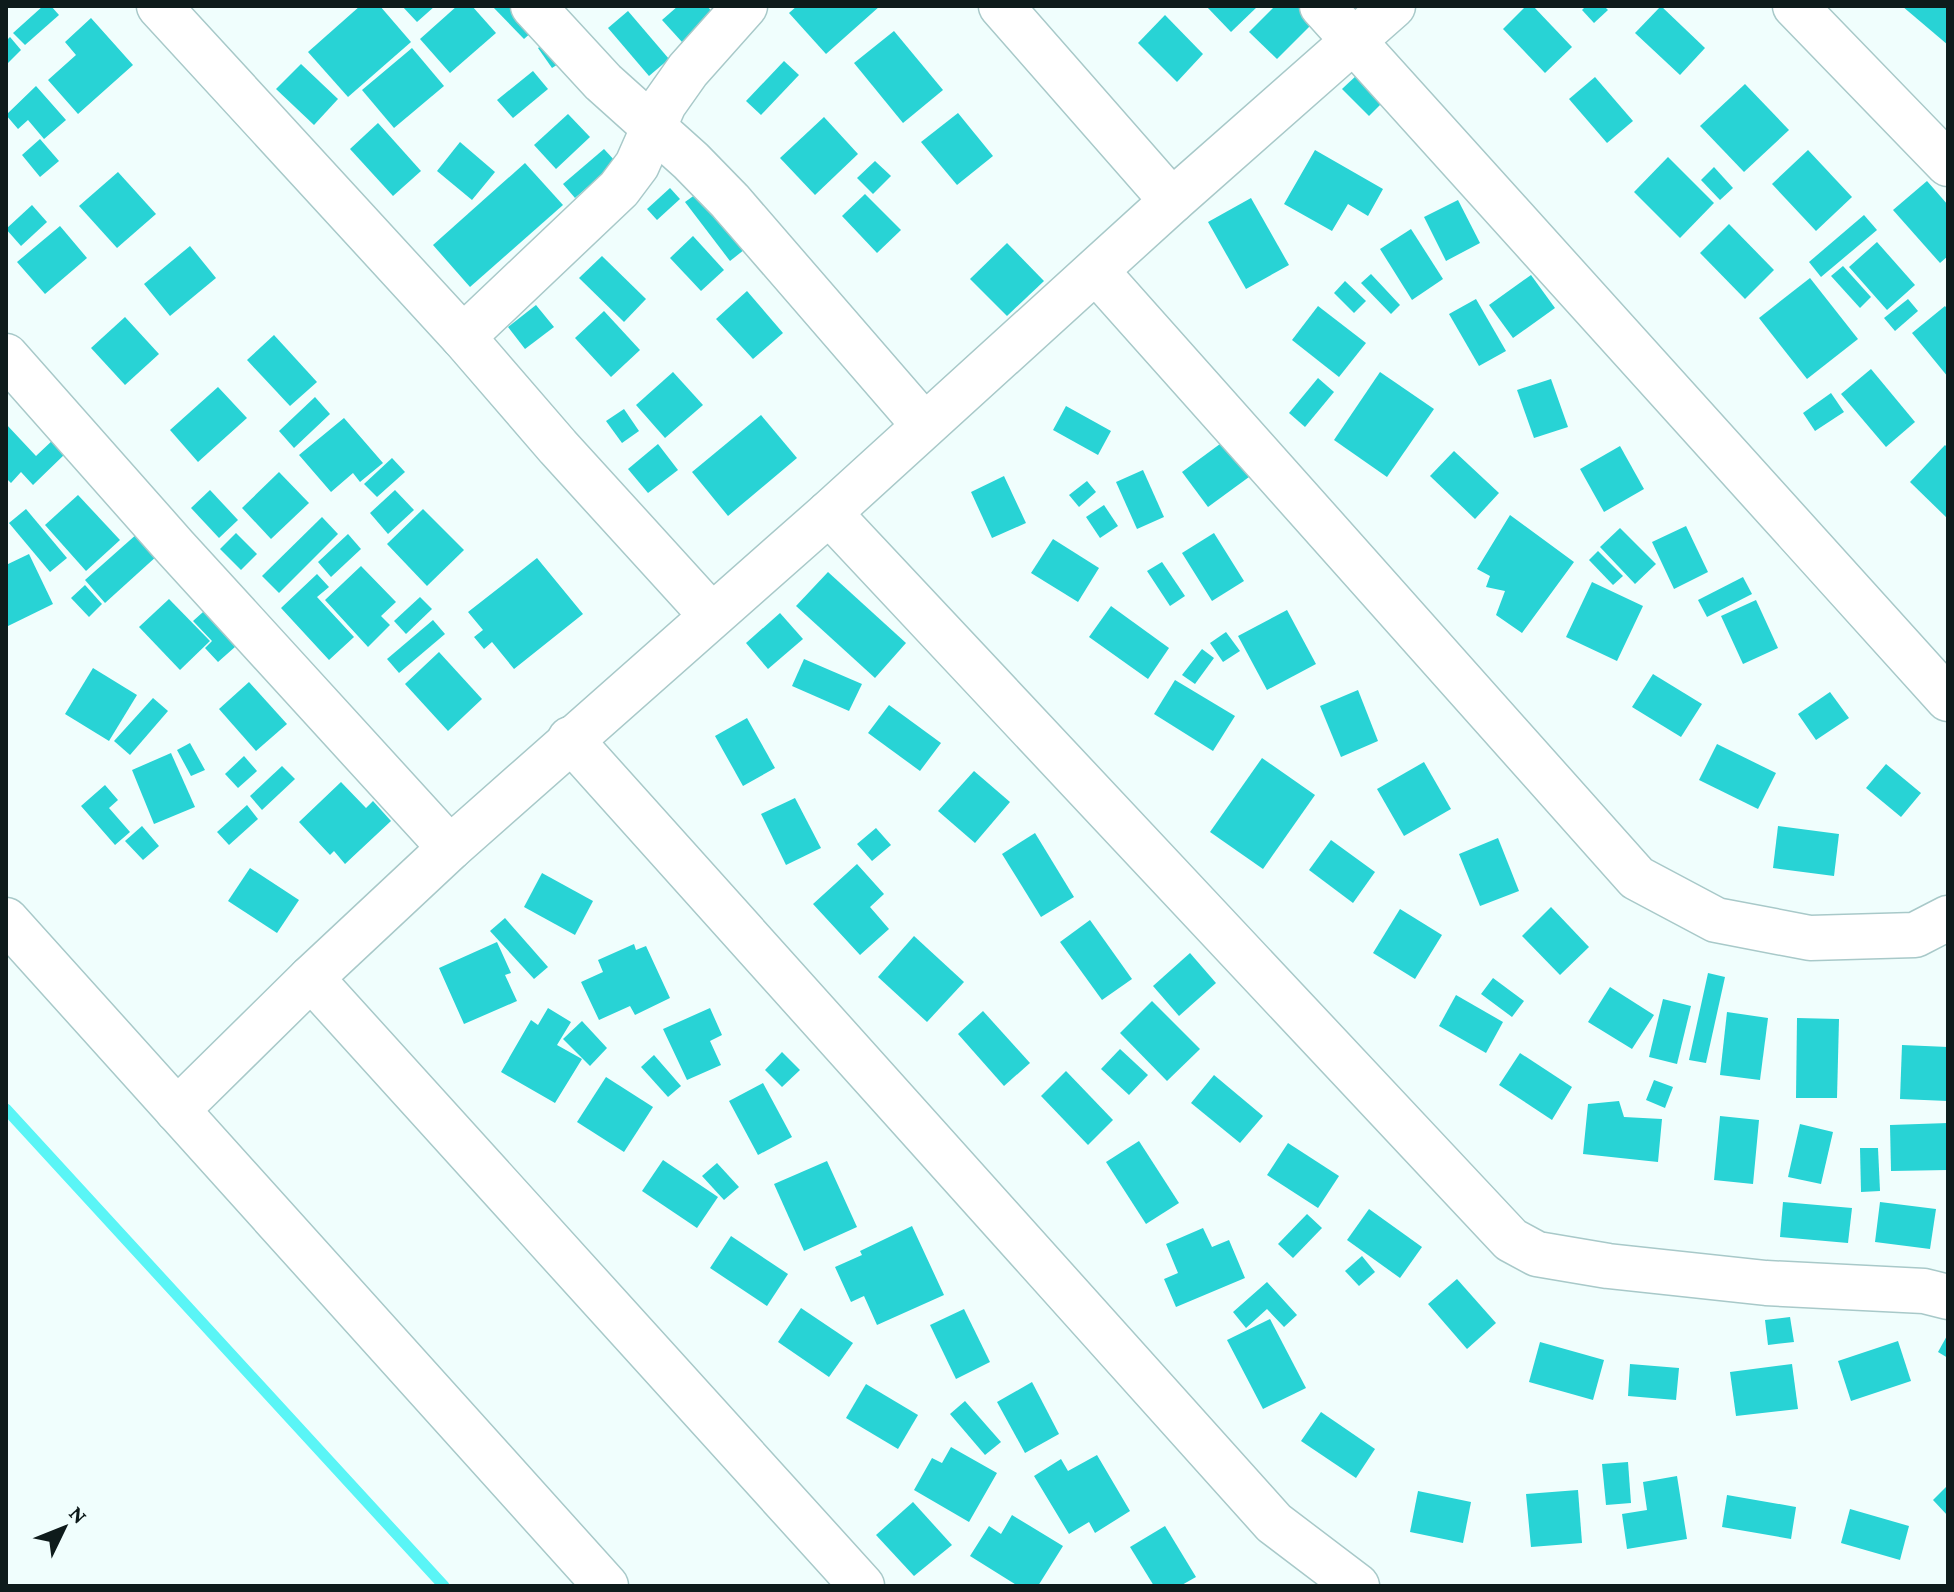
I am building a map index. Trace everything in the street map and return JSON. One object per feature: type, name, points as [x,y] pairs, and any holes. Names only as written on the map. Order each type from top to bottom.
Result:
[{"type":"street","points":[[159,6],[463,337],[711,615]]},
{"type":"street","points":[[533,6],[603,82],[691,161],[730,201],[924,425]]},
{"type":"street","points":[[463,337],[619,189],[637,165],[664,104],[688,70],[745,6]]},
{"type":"street","points":[[1001,6],[1172,201]]},
{"type":"street","points":[[1322,6],[1948,699]]},
{"type":"street","points":[[177,1110],[311,978],[570,739],[829,513],[1172,201],[1393,6]]},
{"type":"street","points":[[1795,6],[1948,164]]},
{"type":"street","points":[[1096,271],[1637,878],[1716,920],[1810,938],[1915,935],[1948,918]]},
{"type":"street","points":[[6,356],[175,547],[450,848]]},
{"type":"street","points":[[829,513],[1511,1240],[1537,1254],[1608,1266],[1766,1283],[1924,1291],[1948,1297]]},
{"type":"street","points":[[570,739],[1274,1523],[1357,1586]]},
{"type":"street","points":[[6,920],[606,1586]]},
{"type":"street","points":[[311,978],[862,1586]]},
{"type":"building","points":[[43,6],[51,6],[59,15],[25,45],[13,33]]},
{"type":"building","points":[[360,6],[380,6],[411,42],[348,97],[308,52]]},
{"type":"building","points":[[402,6],[435,6],[417,22]]},
{"type":"building","points":[[457,6],[472,6],[496,33],[450,73],[420,39]]},
{"type":"building","points":[[492,6],[526,6],[542,23],[524,39]]},
{"type":"building","points":[[678,6],[707,6],[714,14],[682,42],[662,20]]},
{"type":"building","points":[[797,6],[880,6],[826,54],[789,13]]},
{"type":"building","points":[[1206,6],[1258,6],[1231,32]]},
{"type":"building","points":[[1275,6],[1298,6],[1314,22],[1277,59],[1249,32]]},
{"type":"building","points":[[1526,6],[1533,6],[1572,47],[1545,73],[1503,29]]},
{"type":"building","points":[[1586,6],[1604,6],[1608,10],[1594,23],[1582,10]]},
{"type":"building","points":[[1661,6],[1705,48],[1680,75],[1635,33]]},
{"type":"building","points":[[1902,6],[1948,6],[1948,45]]},
{"type":"building","points":[[628,11],[669,59],[649,76],[608,28]]},
{"type":"building","points":[[1165,15],[1203,54],[1177,82],[1138,43]]},
{"type":"building","points":[[91,18],[133,65],[78,114],[48,80],[76,55],[65,42]]},
{"type":"building","points":[[894,31],[943,90],[903,123],[854,63]]},
{"type":"building","points":[[10,37],[21,50],[6,65],[6,41]]},
{"type":"building","points":[[552,38],[566,59],[552,68],[538,48]]},
{"type":"building","points":[[412,48],[444,86],[394,128],[362,90]]},
{"type":"building","points":[[784,61],[799,75],[761,115],[746,101]]},
{"type":"building","points":[[301,64],[338,99],[314,125],[276,89]]},
{"type":"building","points":[[533,71],[548,89],[513,118],[497,100]]},
{"type":"building","points":[[1358,74],[1384,101],[1369,116],[1342,89]]},
{"type":"building","points":[[1595,77],[1633,121],[1607,143],[1569,99]]},
{"type":"building","points":[[1745,84],[1789,130],[1744,172],[1700,126]]},
{"type":"building","points":[[36,86],[66,120],[44,139],[28,120],[18,129],[6,115]]},
{"type":"building","points":[[958,113],[993,156],[957,185],[921,142]]},
{"type":"building","points":[[568,114],[590,137],[556,169],[534,145]]},
{"type":"building","points":[[824,117],[858,154],[815,195],[780,158]]},
{"type":"building","points":[[378,123],[421,171],[393,196],[350,149]]},
{"type":"building","points":[[40,139],[59,161],[40,177],[22,155]]},
{"type":"building","points":[[460,142],[495,172],[472,200],[437,171]]},
{"type":"building","points":[[604,149],[616,162],[575,198],[563,184]]},
{"type":"building","points":[[1315,150],[1383,189],[1368,216],[1348,204],[1332,231],[1284,204]]},
{"type":"building","points":[[1808,150],[1852,197],[1816,231],[1772,184]]},
{"type":"building","points":[[1668,157],[1714,203],[1680,238],[1634,192]]},
{"type":"building","points":[[875,161],[891,176],[873,194],[857,178]]},
{"type":"building","points":[[525,163],[563,205],[470,287],[433,245]]},
{"type":"building","points":[[1714,167],[1733,188],[1720,200],[1701,180]]},
{"type":"building","points":[[118,172],[156,214],[117,248],[79,206]]},
{"type":"building","points":[[1927,181],[1948,205],[1948,256],[1940,263],[1893,210]]},
{"type":"building","points":[[710,184],[754,242],[730,261],[685,202]]},
{"type":"building","points":[[670,188],[680,199],[657,220],[647,209]]},
{"type":"building","points":[[865,194],[901,230],[877,253],[842,216]]},
{"type":"building","points":[[1251,198],[1289,265],[1246,289],[1208,222]]},
{"type":"building","points":[[1458,200],[1480,243],[1446,261],[1424,217]]},
{"type":"building","points":[[32,205],[47,222],[21,246],[6,229]]},
{"type":"building","points":[[1864,215],[1877,230],[1821,277],[1809,262]]},
{"type":"building","points":[[1729,224],[1774,270],[1745,299],[1700,253]]},
{"type":"building","points":[[60,226],[87,258],[45,294],[17,262]]},
{"type":"building","points":[[1411,229],[1443,279],[1412,300],[1380,249]]},
{"type":"building","points":[[693,236],[724,270],[701,291],[670,258]]},
{"type":"building","points":[[1877,242],[1915,285],[1887,310],[1849,267]]},
{"type":"building","points":[[1007,243],[1044,281],[1007,316],[970,279]]},
{"type":"building","points":[[190,246],[216,278],[170,316],[144,284]]},
{"type":"building","points":[[602,256],[646,299],[624,322],[579,278]]},
{"type":"building","points":[[1843,266],[1871,297],[1860,308],[1831,276]]},
{"type":"building","points":[[1371,274],[1400,305],[1391,314],[1361,283]]},
{"type":"building","points":[[1531,275],[1555,308],[1513,338],[1489,305]]},
{"type":"building","points":[[1810,278],[1858,339],[1807,379],[1759,318]]},
{"type":"building","points":[[1345,281],[1366,301],[1354,313],[1334,293]]},
{"type":"building","points":[[747,291],[783,333],[753,359],[716,319]]},
{"type":"building","points":[[1476,299],[1506,351],[1479,366],[1449,314]]},
{"type":"building","points":[[1908,299],[1918,311],[1895,331],[1884,318]]},
{"type":"building","points":[[536,305],[554,327],[525,349],[508,327]]},
{"type":"building","points":[[1318,306],[1366,343],[1339,377],[1292,340]]},
{"type":"building","points":[[1945,306],[1948,310],[1948,377],[1912,333]]},
{"type":"building","points":[[604,311],[640,350],[611,377],[575,338]]},
{"type":"building","points":[[125,317],[159,354],[125,385],[91,348]]},
{"type":"building","points":[[274,335],[317,382],[290,406],[247,360]]},
{"type":"building","points":[[1871,369],[1915,422],[1886,447],[1841,394]]},
{"type":"building","points":[[673,372],[703,405],[665,438],[636,405]]},
{"type":"building","points":[[1380,372],[1434,409],[1387,477],[1334,440]]},
{"type":"building","points":[[1318,378],[1334,392],[1305,427],[1289,413]]},
{"type":"building","points":[[1551,379],[1568,427],[1534,438],[1517,390]]},
{"type":"building","points":[[218,387],[247,418],[198,462],[170,430]]},
{"type":"building","points":[[1831,393],[1844,412],[1815,431],[1803,413]]},
{"type":"building","points":[[315,397],[330,414],[294,448],[279,431]]},
{"type":"building","points":[[1066,406],[1111,431],[1098,455],[1053,430]]},
{"type":"building","points":[[624,409],[639,431],[622,443],[606,421]]},
{"type":"building","points":[[761,415],[797,458],[728,516],[692,472]]},
{"type":"building","points":[[344,418],[383,463],[360,482],[353,473],[331,492],[299,455]]},
{"type":"building","points":[[6,424],[36,456],[55,438],[67,452],[33,485],[21,472],[11,483],[6,478]]},
{"type":"building","points":[[1224,441],[1249,477],[1208,507],[1182,472]]},
{"type":"building","points":[[658,444],[678,470],[648,493],[628,469]]},
{"type":"building","points":[[1945,445],[1948,448],[1948,519],[1910,482]]},
{"type":"building","points":[[1620,446],[1644,489],[1604,512],[1580,469]]},
{"type":"building","points":[[1454,451],[1499,493],[1475,519],[1430,476]]},
{"type":"building","points":[[392,458],[405,472],[377,497],[364,484]]},
{"type":"building","points":[[1143,470],[1164,517],[1137,529],[1116,482]]},
{"type":"building","points":[[279,472],[309,503],[271,539],[242,508]]},
{"type":"building","points":[[1004,476],[1026,523],[992,538],[971,492]]},
{"type":"building","points":[[1087,481],[1096,492],[1079,507],[1069,495]]},
{"type":"building","points":[[210,490],[238,520],[219,538],[191,508]]},
{"type":"building","points":[[395,490],[414,510],[388,534],[370,513]]},
{"type":"building","points":[[78,495],[120,540],[86,571],[45,525]]},
{"type":"building","points":[[1104,505],[1118,526],[1100,538],[1086,517]]},
{"type":"building","points":[[26,509],[67,558],[50,572],[9,523]]},
{"type":"building","points":[[423,509],[464,550],[427,586],[387,544]]},
{"type":"building","points":[[1510,515],[1574,562],[1522,633],[1496,615],[1505,591],[1486,587],[1490,576],[1477,569]]},
{"type":"building","points":[[322,517],[338,534],[279,593],[262,576]]},
{"type":"building","points":[[1686,526],[1708,572],[1674,589],[1652,542]]},
{"type":"building","points":[[1620,528],[1656,564],[1635,584],[1600,547]]},
{"type":"building","points":[[138,533],[158,555],[105,603],[85,580]]},
{"type":"building","points":[[236,533],[257,554],[241,570],[220,549]]},
{"type":"building","points":[[1214,533],[1244,581],[1212,601],[1182,553]]},
{"type":"building","points":[[348,534],[361,549],[331,577],[318,562]]},
{"type":"building","points":[[1053,539],[1099,568],[1078,602],[1031,573]]},
{"type":"building","points":[[1598,551],[1623,576],[1613,585],[1589,560]]},
{"type":"building","points":[[29,554],[53,604],[6,627],[6,565]]},
{"type":"building","points":[[537,558],[583,614],[514,669],[492,642],[484,649],[474,637],[483,630],[468,612]]},
{"type":"building","points":[[1162,562],[1185,596],[1170,606],[1147,571]]},
{"type":"building","points":[[361,566],[396,602],[381,616],[390,625],[368,647],[325,600]]},
{"type":"building","points":[[828,572],[906,643],[875,678],[796,606]]},
{"type":"building","points":[[317,574],[329,587],[317,597],[354,637],[329,660],[281,608]]},
{"type":"building","points":[[1743,577],[1752,594],[1707,617],[1698,600]]},
{"type":"building","points":[[1592,582],[1643,606],[1617,661],[1566,637]]},
{"type":"building","points":[[85,585],[102,604],[89,617],[71,598]]},
{"type":"building","points":[[420,597],[432,609],[406,634],[394,621]]},
{"type":"building","points":[[169,599],[210,641],[180,670],[139,627]]},
{"type":"building","points":[[1756,600],[1778,648],[1743,664],[1721,616]]},
{"type":"building","points":[[212,604],[244,639],[218,662],[205,648],[212,641],[193,621]]},
{"type":"building","points":[[1111,606],[1169,648],[1148,679],[1089,637]]},
{"type":"building","points":[[1287,610],[1316,664],[1267,690],[1238,636]]},
{"type":"building","points":[[780,613],[803,639],[768,669],[746,643]]},
{"type":"building","points":[[433,620],[445,634],[399,673],[387,659]]},
{"type":"building","points":[[1226,632],[1240,651],[1223,662],[1210,643]]},
{"type":"building","points":[[1202,649],[1214,658],[1195,684],[1182,675]]},
{"type":"building","points":[[439,652],[482,699],[448,731],[405,684]]},
{"type":"building","points":[[804,659],[862,684],[849,711],[792,686]]},
{"type":"building","points":[[93,668],[137,695],[109,741],[65,714]]},
{"type":"building","points":[[1653,674],[1702,704],[1681,737],[1632,707]]},
{"type":"building","points":[[1175,680],[1235,716],[1213,751],[1154,714]]},
{"type":"building","points":[[249,682],[287,724],[256,751],[219,709]]},
{"type":"building","points":[[1358,690],[1378,741],[1341,757],[1320,706]]},
{"type":"building","points":[[1830,692],[1849,718],[1816,740],[1798,714]]},
{"type":"building","points":[[153,698],[168,711],[130,755],[114,741]]},
{"type":"building","points":[[889,705],[941,743],[920,771],[868,733]]},
{"type":"building","points":[[747,718],[775,768],[743,786],[715,736]]},
{"type":"building","points":[[190,743],[205,770],[191,776],[177,750]]},
{"type":"building","points":[[1717,744],[1776,773],[1758,809],[1699,780]]},
{"type":"building","points":[[171,753],[195,807],[154,824],[132,770]]},
{"type":"building","points":[[244,756],[257,771],[238,788],[225,774]]},
{"type":"building","points":[[1262,758],[1315,795],[1263,869],[1210,832]]},
{"type":"building","points":[[1424,762],[1451,809],[1404,836],[1377,789]]},
{"type":"building","points":[[1886,764],[1921,793],[1901,817],[1866,788]]},
{"type":"building","points":[[282,766],[295,779],[262,810],[250,796]]},
{"type":"building","points":[[974,771],[1010,802],[975,843],[938,811]]},
{"type":"building","points":[[341,782],[366,808],[373,801],[391,821],[345,864],[334,851],[330,855],[299,822]]},
{"type":"building","points":[[105,785],[118,800],[109,808],[130,832],[115,845],[81,806]]},
{"type":"building","points":[[795,798],[821,848],[786,865],[761,814]]},
{"type":"building","points":[[247,805],[258,819],[229,845],[217,832]]},
{"type":"building","points":[[142,826],[159,846],[143,860],[125,841]]},
{"type":"building","points":[[1778,826],[1839,834],[1834,876],[1773,868]]},
{"type":"building","points":[[876,828],[891,845],[872,861],[857,844]]},
{"type":"building","points":[[1035,833],[1074,897],[1041,917],[1002,854]]},
{"type":"building","points":[[1498,838],[1519,891],[1480,906],[1459,854]]},
{"type":"building","points":[[1331,840],[1375,872],[1353,903],[1309,870]]},
{"type":"building","points":[[857,864],[884,894],[870,907],[889,929],[860,955],[813,904]]},
{"type":"building","points":[[250,868],[299,900],[277,933],[228,901]]},
{"type":"building","points":[[542,873],[593,901],[575,935],[524,907]]},
{"type":"building","points":[[1551,907],[1589,947],[1560,975],[1522,936]]},
{"type":"building","points":[[1400,909],[1442,935],[1415,979],[1373,953]]},
{"type":"building","points":[[505,918],[548,967],[534,979],[490,931]]},
{"type":"building","points":[[1090,920],[1132,979],[1102,1000],[1060,942]]},
{"type":"building","points":[[914,936],[964,982],[927,1022],[878,977]]},
{"type":"building","points":[[497,942],[511,973],[505,975],[517,1001],[464,1024],[439,968]]},
{"type":"building","points":[[634,944],[636,950],[646,946],[670,998],[635,1015],[630,1006],[599,1020],[581,982],[603,972],[598,960]]},
{"type":"building","points":[[1190,953],[1216,983],[1179,1016],[1153,986]]},
{"type":"building","points":[[1708,973],[1725,977],[1706,1063],[1689,1060]]},
{"type":"building","points":[[1493,978],[1524,1001],[1512,1017],[1481,994]]},
{"type":"building","points":[[1610,987],[1654,1015],[1632,1049],[1588,1022]]},
{"type":"building","points":[[1456,995],[1503,1022],[1486,1053],[1439,1026]]},
{"type":"building","points":[[1663,999],[1691,1006],[1677,1064],[1649,1057]]},
{"type":"building","points":[[1152,1001],[1200,1049],[1167,1081],[1120,1033]]},
{"type":"building","points":[[548,1008],[571,1022],[557,1045],[582,1059],[555,1103],[501,1072],[531,1020],[538,1025]]},
{"type":"building","points":[[710,1008],[722,1035],[710,1041],[721,1065],[687,1080],[663,1029]]},
{"type":"building","points":[[983,1011],[1030,1063],[1004,1086],[958,1034]]},
{"type":"building","points":[[1727,1012],[1768,1018],[1760,1080],[1720,1075]]},
{"type":"building","points":[[1797,1018],[1839,1019],[1837,1098],[1796,1098]]},
{"type":"building","points":[[582,1021],[607,1048],[590,1066],[563,1039]]},
{"type":"building","points":[[1902,1045],[1948,1047],[1948,1101],[1900,1099]]},
{"type":"building","points":[[1120,1049],[1148,1075],[1129,1095],[1101,1069]]},
{"type":"building","points":[[782,1052],[800,1070],[782,1087],[765,1070]]},
{"type":"building","points":[[1520,1053],[1572,1087],[1552,1120],[1499,1085]]},
{"type":"building","points":[[654,1055],[681,1086],[668,1097],[641,1067]]},
{"type":"building","points":[[1066,1071],[1113,1120],[1088,1145],[1041,1096]]},
{"type":"building","points":[[1214,1075],[1263,1116],[1240,1143],[1191,1103]]},
{"type":"building","points":[[606,1077],[653,1107],[624,1152],[577,1122]]},
{"type":"building","points":[[1654,1080],[1673,1087],[1665,1108],[1646,1100]]},
{"type":"building","points":[[763,1083],[792,1137],[758,1155],[729,1101]]},
{"type":"building","points":[[1619,1101],[1624,1117],[1662,1119],[1658,1162],[1583,1154],[1588,1104]]},
{"type":"building","points":[[1720,1116],[1759,1120],[1753,1184],[1714,1180]]},
{"type":"building","points":[[1948,1123],[1948,1170],[1891,1171],[1890,1125]]},
{"type":"building","points":[[1800,1124],[1833,1132],[1821,1184],[1788,1177]]},
{"type":"building","points":[[1139,1141],[1179,1203],[1146,1224],[1106,1162]]},
{"type":"building","points":[[1288,1143],[1339,1176],[1318,1208],[1267,1175]]},
{"type":"building","points":[[1860,1148],[1878,1148],[1880,1191],[1861,1192]]},
{"type":"building","points":[[663,1160],[718,1197],[697,1228],[642,1191]]},
{"type":"building","points":[[827,1161],[857,1227],[804,1251],[774,1184]]},
{"type":"building","points":[[717,1163],[739,1187],[724,1200],[702,1176]]},
{"type":"building","points":[[1783,1202],[1852,1208],[1848,1243],[1780,1237]]},
{"type":"building","points":[[1880,1202],[1936,1209],[1930,1249],[1875,1242]]},
{"type":"building","points":[[1369,1209],[1422,1247],[1400,1278],[1347,1240]]},
{"type":"building","points":[[1307,1214],[1322,1228],[1293,1258],[1278,1244]]},
{"type":"building","points":[[912,1226],[944,1295],[877,1325],[864,1296],[851,1302],[835,1267]]},
{"type":"building","points":[[1203,1228],[1212,1247],[1229,1240],[1245,1278],[1176,1307],[1164,1279],[1178,1273],[1166,1244]]},
{"type":"building","points":[[731,1236],[788,1274],[767,1306],[710,1268]]},
{"type":"building","points":[[1362,1256],[1375,1272],[1359,1286],[1345,1271]]},
{"type":"building","points":[[1457,1279],[1496,1323],[1467,1349],[1428,1304]]},
{"type":"building","points":[[1267,1282],[1297,1315],[1284,1327],[1267,1309],[1246,1328],[1233,1312]]},
{"type":"building","points":[[801,1308],[853,1343],[829,1377],[778,1342]]},
{"type":"building","points":[[964,1309],[990,1362],[956,1379],[930,1325]]},
{"type":"building","points":[[1790,1317],[1794,1342],[1768,1345],[1765,1320]]},
{"type":"building","points":[[1270,1319],[1306,1388],[1263,1409],[1227,1340]]},
{"type":"building","points":[[1948,1334],[1948,1358],[1938,1352]]},
{"type":"building","points":[[1898,1341],[1911,1381],[1851,1401],[1838,1361]]},
{"type":"building","points":[[1540,1342],[1604,1360],[1593,1400],[1529,1382]]},
{"type":"building","points":[[1630,1364],[1679,1368],[1676,1400],[1628,1396]]},
{"type":"building","points":[[1792,1364],[1798,1409],[1736,1416],[1730,1372]]},
{"type":"building","points":[[1032,1382],[1059,1434],[1025,1453],[997,1402]]},
{"type":"building","points":[[866,1384],[918,1415],[898,1449],[846,1418]]},
{"type":"building","points":[[965,1401],[1001,1442],[985,1455],[950,1414]]},
{"type":"building","points":[[1321,1412],[1375,1449],[1356,1478],[1301,1441]]},
{"type":"building","points":[[951,1447],[997,1473],[969,1522],[914,1490],[932,1458],[942,1463]]},
{"type":"building","points":[[1097,1455],[1130,1511],[1095,1533],[1089,1522],[1069,1534],[1034,1476],[1061,1459],[1068,1471]]},
{"type":"building","points":[[1628,1462],[1631,1503],[1606,1505],[1602,1464]]},
{"type":"building","points":[[1677,1476],[1687,1539],[1627,1549],[1622,1514],[1647,1510],[1643,1482]]},
{"type":"building","points":[[1948,1485],[1948,1516],[1933,1500]]},
{"type":"building","points":[[1578,1490],[1582,1543],[1531,1547],[1526,1494]]},
{"type":"building","points":[[1418,1491],[1471,1502],[1463,1543],[1410,1532]]},
{"type":"building","points":[[1727,1495],[1796,1507],[1791,1539],[1722,1527]]},
{"type":"building","points":[[913,1502],[952,1545],[914,1576],[876,1535]]},
{"type":"building","points":[[1850,1509],[1909,1526],[1900,1560],[1841,1543]]},
{"type":"building","points":[[1012,1515],[1063,1546],[1038,1586],[1018,1586],[970,1556],[989,1526],[1001,1534]]},
{"type":"building","points":[[1165,1526],[1196,1577],[1180,1586],[1154,1586],[1130,1547]]},
{"type":"waterway","points":[[6,1109],[444,1586]]}]
